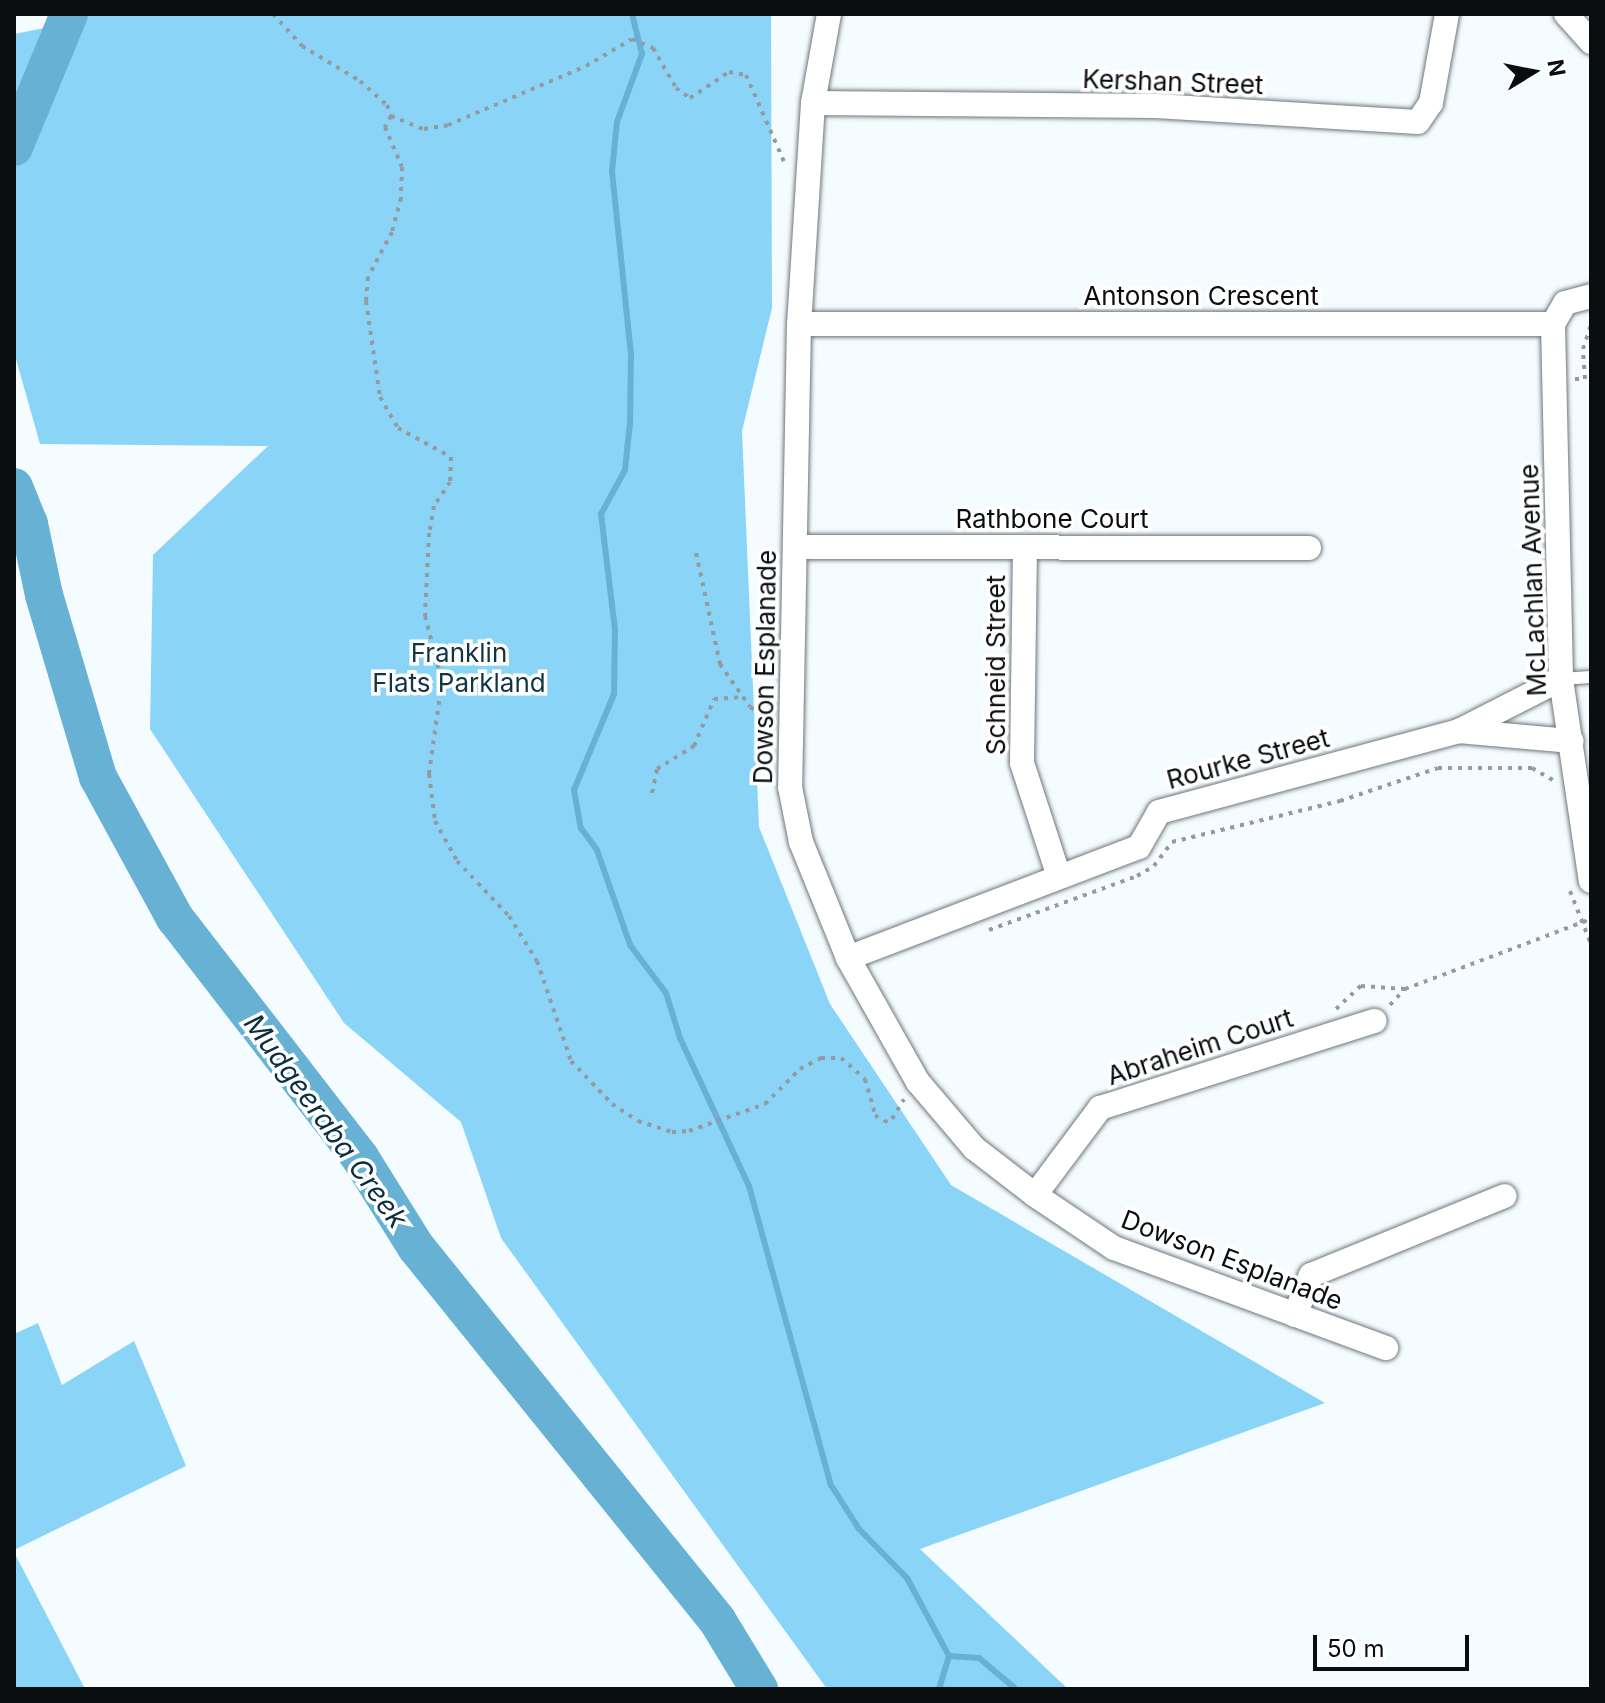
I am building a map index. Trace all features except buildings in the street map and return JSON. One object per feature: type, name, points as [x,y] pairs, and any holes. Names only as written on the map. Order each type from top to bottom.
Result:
[{"type":"street","name":"Dowson Esplanade","points":[[829,14],[813,103],[799,324],[790,787],[801,842],[848,958],[907,1088],[974,1148],[1035,1195],[1114,1248],[1386,1348]]},
{"type":"street","name":"Kershan Street","points":[[813,103],[1156,106],[1418,122],[1431,103],[1447,14]]},
{"type":"street","points":[[1566,14],[1591,42]]},
{"type":"street","points":[[1553,324],[1565,303],[1591,296]]},
{"type":"street","name":"Antonson Crescent","points":[[799,324],[1553,324]]},
{"type":"street","name":"McLachlan Avenue","points":[[1553,324],[1561,679],[1572,741],[1580,883]]},
{"type":"street","name":"Rathbone Court","points":[[795,547],[1309,548]]},
{"type":"street","name":"Schneid Street","points":[[1025,547],[1022,763],[1058,874]]},
{"type":"street","name":"Rourke Street","points":[[848,958],[1058,874],[1139,847],[1159,812],[1459,731],[1561,679]]},
{"type":"street","name":"Rourke Street","points":[[1459,731],[1572,741]]},
{"type":"street","name":"Abraheim Court","points":[[1035,1195],[1100,1108],[1375,1021]]},
{"type":"street","points":[[1295,1315],[1311,1275],[1505,1196]]},
{"type":"lane","points":[[1561,679],[1591,677]]},
{"type":"path","points":[[273,14],[302,46],[360,81],[387,105],[391,116],[424,129],[448,125],[586,66],[632,39],[641,41],[653,48],[676,88],[690,98],[729,72],[746,75],[788,172],[791,157]]},
{"type":"path","points":[[391,116],[385,127],[402,167],[401,198],[392,232],[368,277],[366,301],[380,397],[398,428],[451,457],[450,482],[434,506],[429,533],[425,616],[442,681],[429,774],[435,821],[457,861],[509,916],[537,961],[571,1061],[590,1086],[638,1121],[672,1132],[689,1131],[765,1104],[800,1069],[821,1058],[841,1058],[865,1079],[875,1115],[884,1122],[892,1119],[907,1088]]},
{"type":"path","points":[[696,553],[709,594],[715,651],[758,714],[777,725],[777,707]]},
{"type":"path","points":[[652,793],[657,769],[694,746],[714,699],[744,697]]},
{"type":"path","points":[[983,932],[1137,876],[1154,866],[1172,842],[1340,801],[1438,768],[1532,768],[1547,773],[1556,790]]},
{"type":"path","points":[[1580,883],[1579,923],[1591,944]]},
{"type":"path","points":[[1375,1021],[1405,989],[1591,919]]},
{"type":"path","points":[[907,1088],[914,1107]]},
{"type":"green space","name":"Franklin Flats Parkland","points":[[85,14],[771,14],[772,308],[742,431],[759,827],[830,1004],[951,1185],[1325,1403],[920,1549],[1068,1689],[827,1689],[501,1238],[461,1122],[344,1023],[150,729],[153,555],[268,446],[40,444],[14,352],[14,34],[84,20]]},
{"type":"green space","points":[[38,1323],[62,1385],[134,1341],[186,1466],[14,1550],[14,1334]]},
{"type":"green space","points":[[14,1552],[85,1689],[14,1689]]},
{"type":"waterway","name":"Mudgeeraba Creek","points":[[14,147],[69,14]]},
{"type":"waterway","points":[[632,14],[642,54],[617,122],[612,171],[631,354],[630,423],[625,470],[601,514],[615,629],[614,694],[574,790],[581,828],[597,850],[630,945],[666,993],[680,1038],[749,1186],[831,1485],[859,1529],[907,1578],[949,1656],[939,1689]]},
{"type":"waterway","name":"Mudgeeraba Creek","points":[[14,487],[29,524],[44,595],[98,777],[175,918],[361,1159],[416,1247],[717,1620],[759,1689]]},
{"type":"waterway","points":[[949,1656],[979,1658],[1016,1689]]}]
